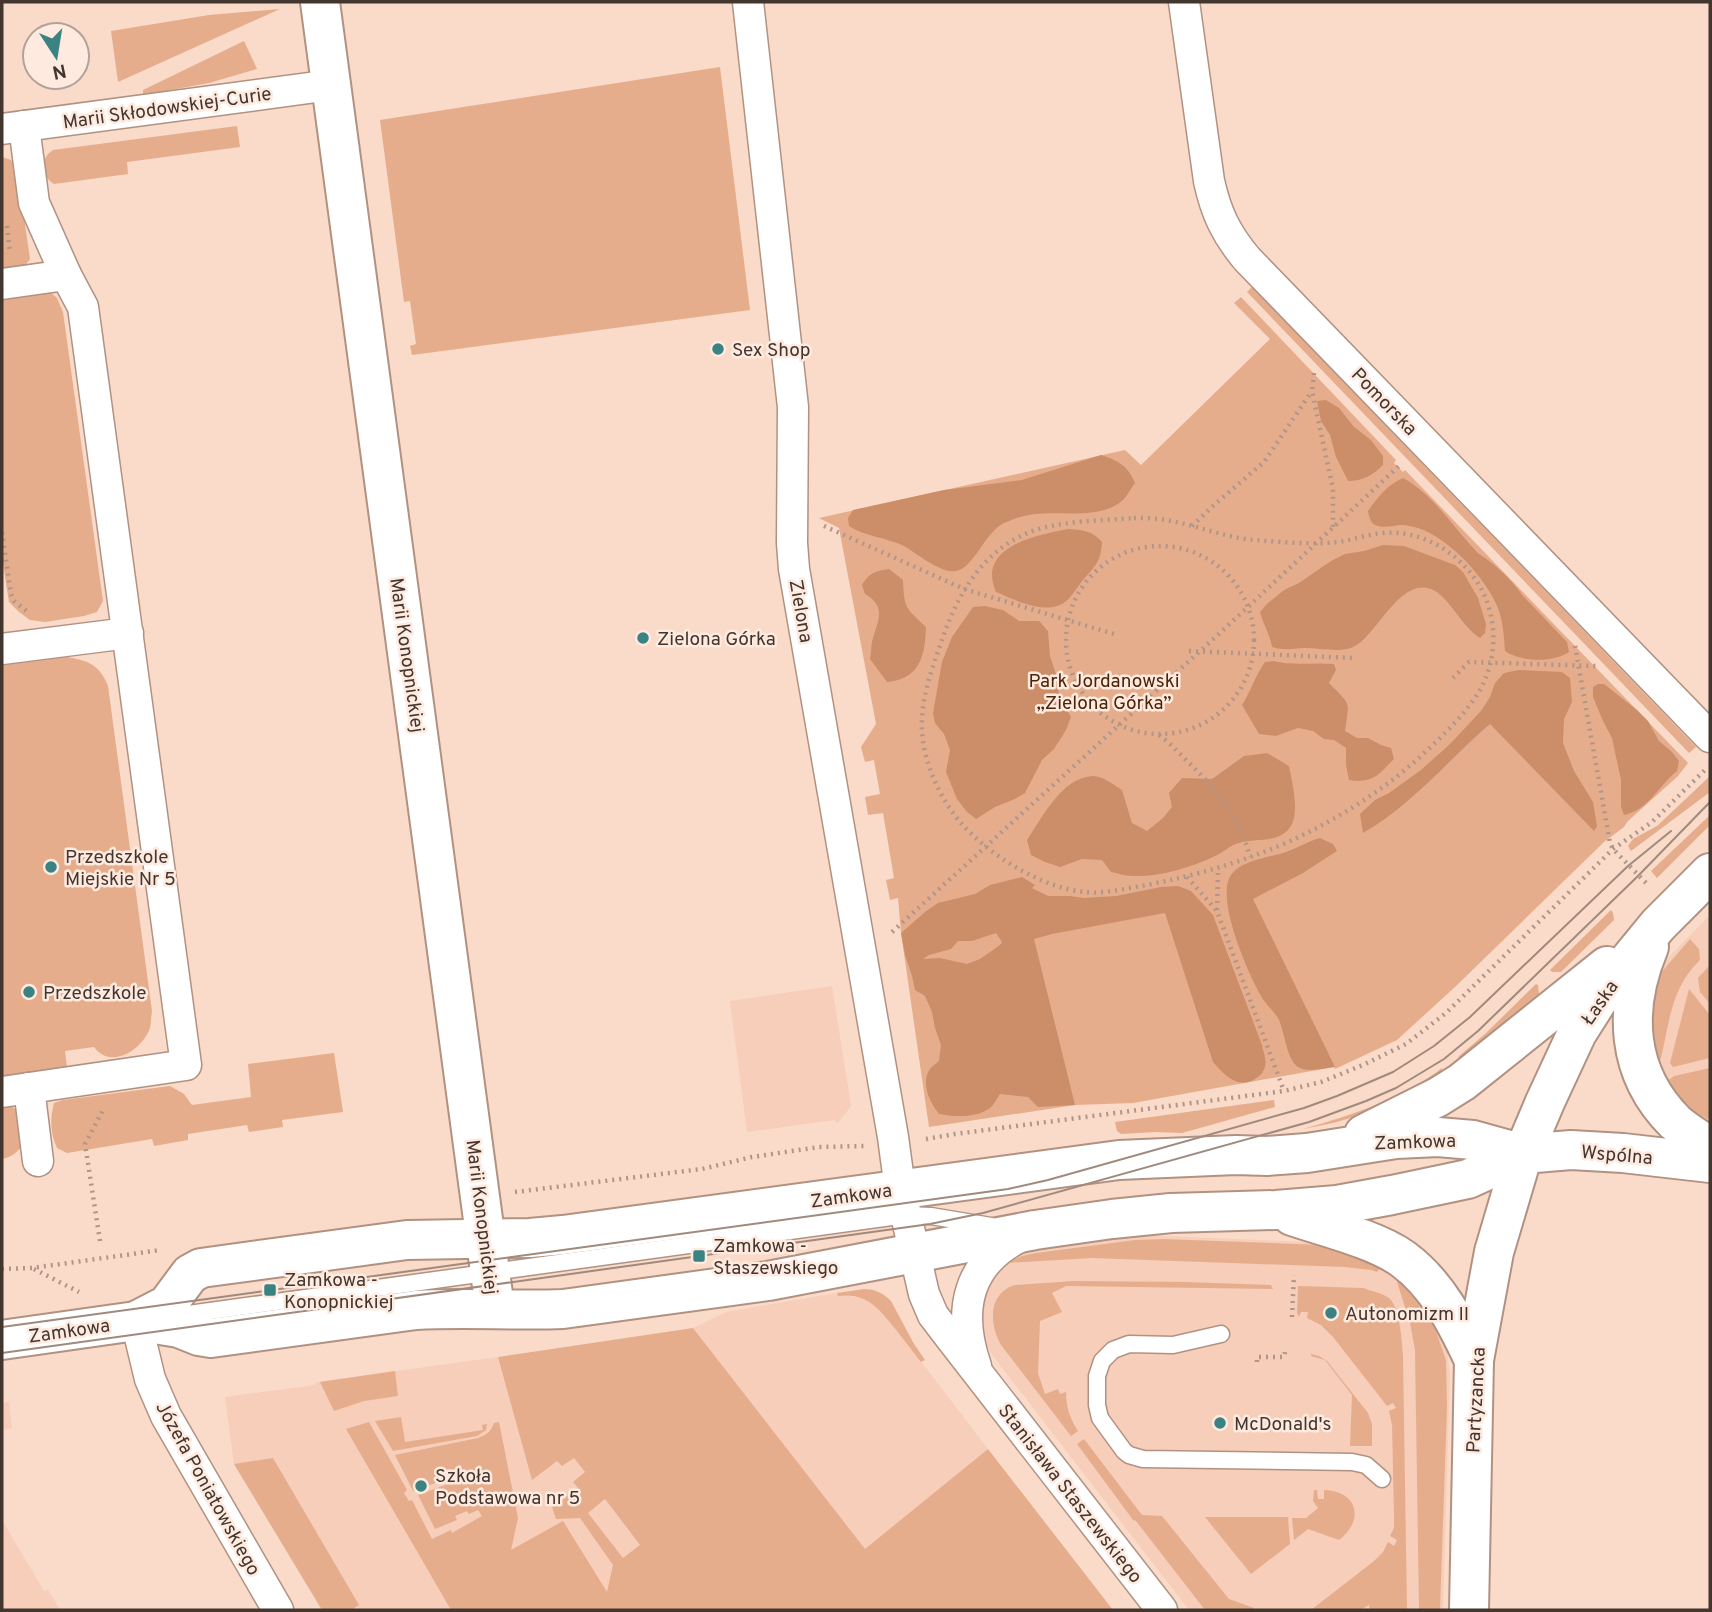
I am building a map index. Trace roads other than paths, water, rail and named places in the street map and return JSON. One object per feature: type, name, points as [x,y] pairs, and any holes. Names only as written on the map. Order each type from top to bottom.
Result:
[{"type":"street","name":"Marii Konopnickiej","points":[[320,2],[490,1273]]},
{"type":"street","name":"Zielona","points":[[748,2],[793,407],[794,569],[903,1202]]},
{"type":"street","name":"Pomorska","points":[[1184,2],[1214,203],[1222,224],[1235,244],[1710,737]]},
{"type":"street","name":"Marii Skłodowskiej-Curie","points":[[13,128],[331,85]]},
{"type":"street","points":[[13,128],[34,203],[83,307],[186,1065],[15,1090],[38,1161]]},
{"type":"street","points":[[7,272],[66,275]]},
{"type":"street","points":[[2,649],[128,633]]},
{"type":"street","name":"Łaska","points":[[1523,1154],[1577,1033],[1603,992],[1658,925],[1710,873]]},
{"type":"street","points":[[1658,925],[1641,965],[1633,999],[1632,1030],[1636,1059],[1646,1082],[1676,1123],[1710,1147]]},
{"type":"street","points":[[1307,1153],[1339,1144],[1438,1097],[1483,1066],[1509,1042],[1537,1023],[1658,925]]},
{"type":"street","name":"Zamkowa","points":[[2,1340],[136,1321],[178,1328],[211,1338],[416,1310],[490,1273],[530,1238],[903,1202],[1037,1170],[1119,1160],[1307,1153],[1396,1139],[1473,1140],[1523,1154]]},
{"type":"street","name":"Wspólna","points":[[1523,1154],[1570,1150],[1710,1163]]},
{"type":"street","name":"Zamkowa","points":[[136,1321],[167,1305],[190,1274],[201,1268],[396,1241],[437,1238],[490,1273],[563,1309],[768,1280],[1035,1230],[1112,1219],[1171,1213],[1337,1205],[1468,1179],[1523,1154]]},
{"type":"street","name":"Partyzancka","points":[[1469,1610],[1474,1360],[1494,1252],[1523,1154]]},
{"type":"street","name":"Stanisława Staszewskiego","points":[[903,1202],[924,1294],[933,1315],[1162,1610]]},
{"type":"street","points":[[1276,1210],[1379,1246],[1403,1259],[1433,1287],[1452,1315],[1474,1360]]},
{"type":"street","name":"Stanisława Staszewskiego","points":[[980,1376],[968,1331],[969,1293],[987,1261],[1005,1244],[1035,1230]]},
{"type":"street","name":"Józefa Poniatowskiego","points":[[136,1321],[150,1379],[166,1416],[278,1610]]},
{"type":"lane","points":[[903,1202],[946,1201],[1007,1178],[1037,1170]]},
{"type":"lane","points":[[903,1202],[931,1216],[1006,1229],[1035,1230]]},
{"type":"lane","points":[[1221,1334],[1173,1345],[1129,1344],[1107,1355],[1098,1369],[1098,1412],[1124,1451],[1143,1459],[1352,1462],[1366,1465],[1382,1479]]},
{"type":"tram line","points":[[2,1353],[930,1224],[983,1213],[1309,1122],[1396,1088],[1444,1059],[1478,1031],[1710,802]]},
{"type":"tram line","points":[[2,1327],[1008,1189],[1304,1108],[1393,1072],[1434,1046],[1470,1017],[1628,866],[1671,831]]},
{"type":"place","name":"Sex Shop","points":[[718,349]]},
{"type":"place","name":"Zielona Górka","points":[[643,638]]},
{"type":"place","name":"Przedszkole Miejskie Nr 5","points":[[51,867]]},
{"type":"place","name":"Przedszkole","points":[[29,992]]},
{"type":"place","name":"Zamkowa - Staszewskiego","points":[[699,1256]]},
{"type":"place","name":"Zamkowa - Konopnickiej","points":[[270,1290]]},
{"type":"place","name":"Autonomizm II","points":[[1331,1313]]},
{"type":"place","name":"McDonald's","points":[[1220,1423]]},
{"type":"place","name":"Szkoła Podstawowa nr 5","points":[[421,1486]]},
{"type":"park label","name":"Park Jordanowski „Zielona Górka”","points":[[1104,691]]}]
